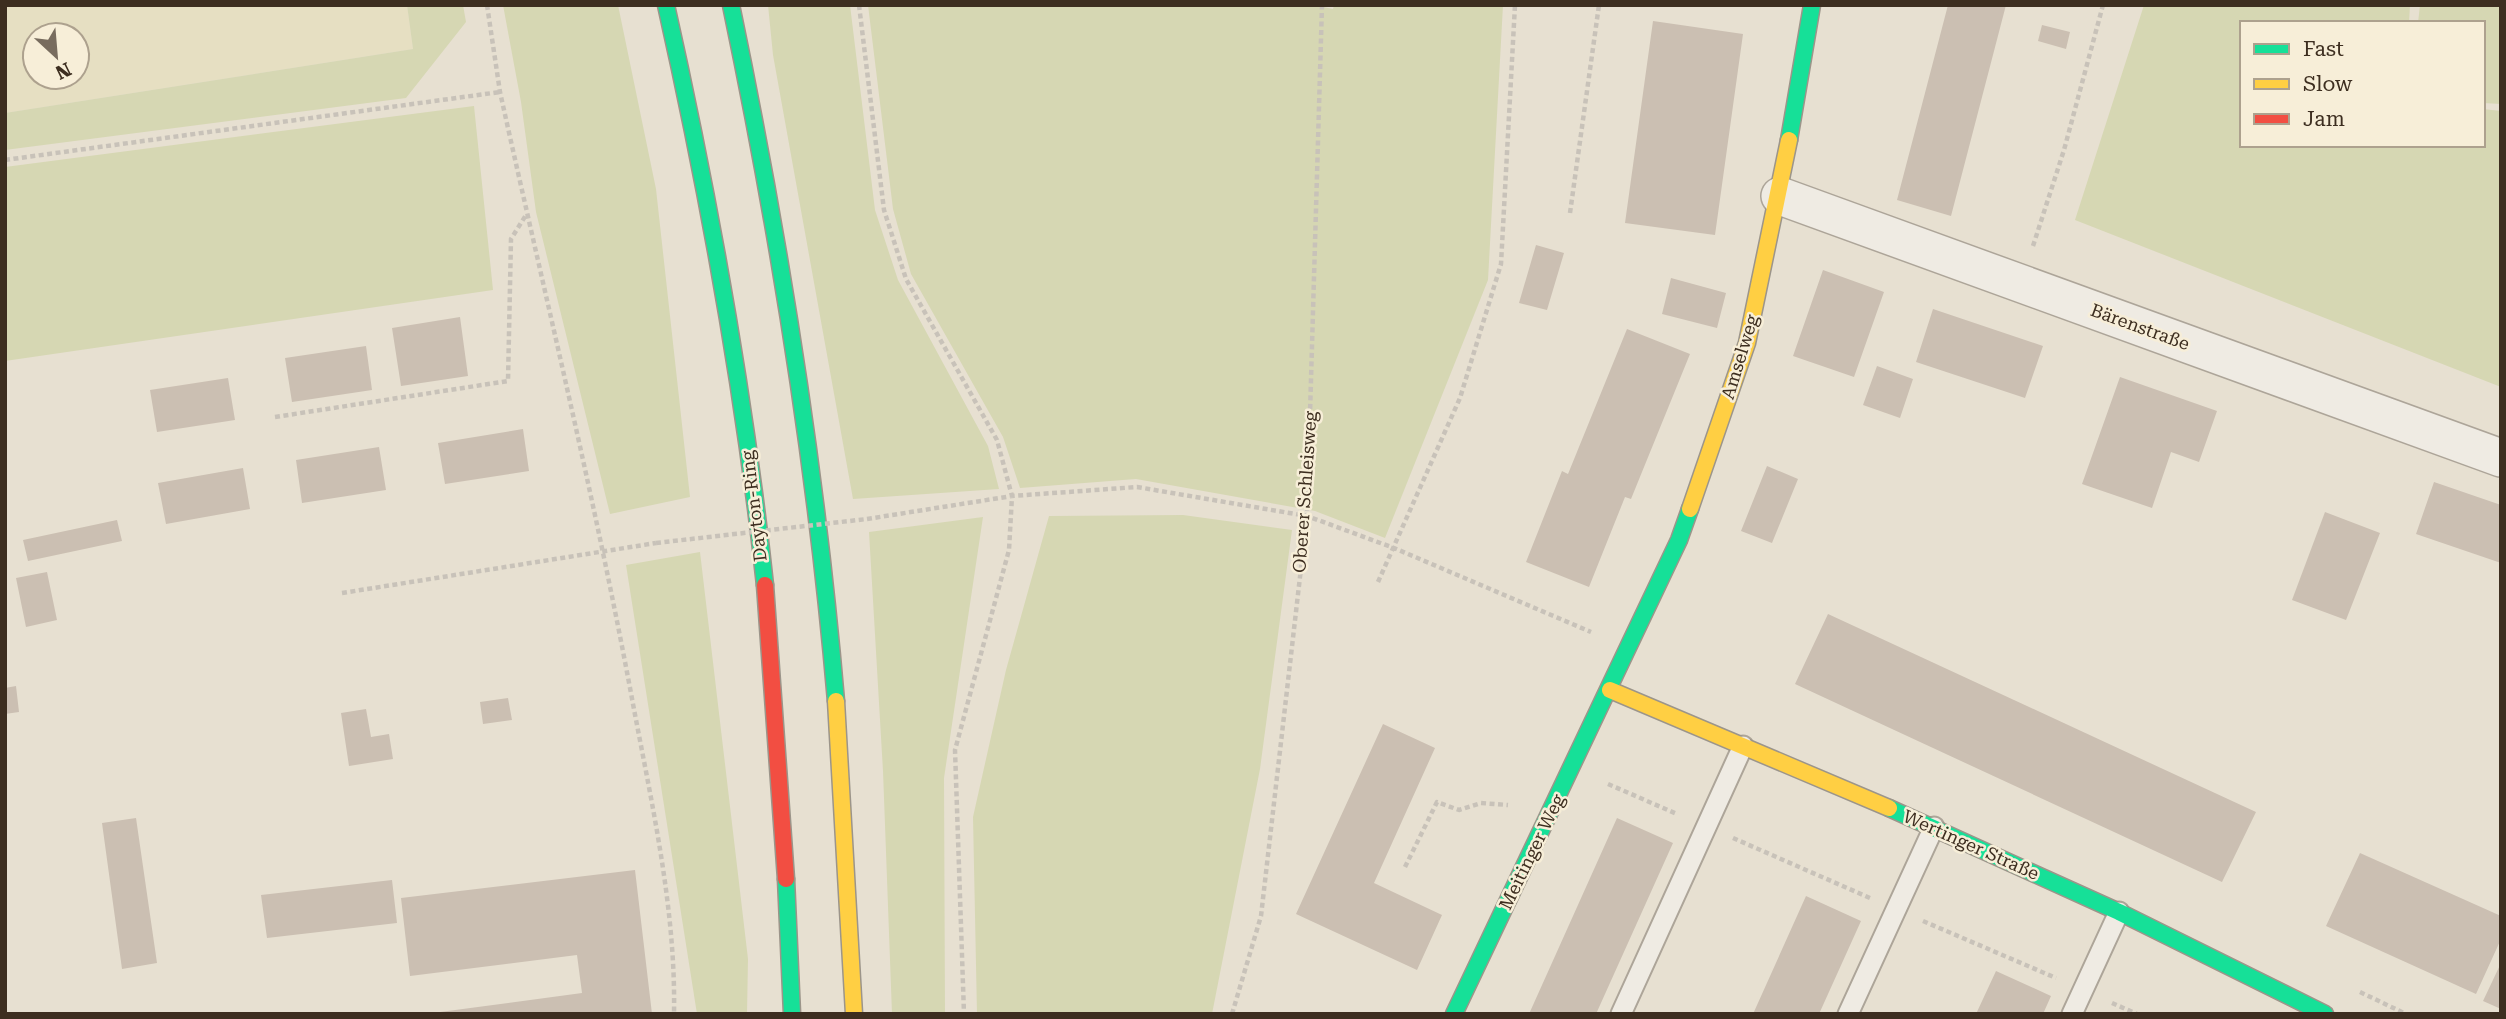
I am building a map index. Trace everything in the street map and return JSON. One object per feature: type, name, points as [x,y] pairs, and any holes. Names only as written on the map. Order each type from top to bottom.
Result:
[{"type":"main road","name":"Dayton-Ring","points":[[666,5],[706,198],[742,402],[765,589],[779,751],[792,1014]]},
{"type":"main road","points":[[731,5],[799,370],[827,583],[851,899],[854,1014]]},
{"type":"main road","name":"Amselweg","points":[[1609,690],[1679,540],[1747,343],[1780,195],[1812,5]]},
{"type":"main road","name":"Wertinger Straße","points":[[1609,690],[1934,827],[2119,912],[2325,1014]]},
{"type":"main road","name":"Meitinger Weg","points":[[1454,1014],[1609,690]]},
{"type":"street","name":"Bärenstraße","points":[[1780,195],[2501,458]]},
{"type":"lane","points":[[1621,1014],[1743,746]]},
{"type":"lane","points":[[1848,1014],[1934,827]]},
{"type":"lane","points":[[2072,1014],[2119,912]]},
{"type":"path","points":[[487,5],[500,92],[616,614],[658,837],[675,980],[674,1014]]},
{"type":"path","points":[[859,5],[884,210],[906,279],[997,440],[1012,496],[1010,550],[955,750],[964,1014]]},
{"type":"path","name":"Oberer Schleisweg","points":[[1233,1014],[1261,916],[1307,516],[1322,5]]},
{"type":"path","points":[[1378,582],[1460,398],[1501,264],[1515,5]]},
{"type":"path","points":[[1570,213],[1600,5]]},
{"type":"path","points":[[2020,283],[2064,150],[2103,5]]},
{"type":"path","points":[[5,160],[500,92]]},
{"type":"path","points":[[275,417],[508,381],[511,239],[527,214]]},
{"type":"path","points":[[342,593],[601,550],[867,519],[1012,496],[1137,487],[1307,516],[1394,548],[1629,648]]},
{"type":"path","points":[[1572,769],[2137,1014]]},
{"type":"path","points":[[1405,867],[1437,802],[1459,810],[1481,803],[1505,804],[1546,822]]},
{"type":"shaded area","points":[[5,5],[407,5],[413,49],[5,113]]},
{"type":"green space","points":[[407,5],[463,5],[466,22],[406,98],[5,150],[5,113],[413,49]]},
{"type":"green space","points":[[503,5],[618,5],[656,189],[690,497],[610,514],[536,212],[521,102]]},
{"type":"green space","points":[[768,5],[850,5],[875,210],[898,280],[988,446],[999,489],[853,499],[773,55]]},
{"type":"green space","points":[[868,5],[1314,5],[1333,9],[1334,5],[1503,5],[1488,280],[1385,538],[1315,511],[1136,479],[1020,488],[1003,437],[911,274],[893,209]]},
{"type":"green space","points":[[2144,5],[2410,5],[2409,21],[2240,21],[2240,147],[2485,147],[2485,109],[2501,111],[2501,387],[2075,220]]},
{"type":"green space","points":[[2420,5],[2501,5],[2501,104],[2485,103],[2485,21],[2418,21]]},
{"type":"green space","points":[[474,106],[493,290],[5,361],[5,167]]},
{"type":"green space","points":[[1183,515],[1292,530],[1260,769],[1212,1014],[977,1014],[973,817],[1006,670],[1049,516]]},
{"type":"green space","points":[[983,517],[944,778],[945,1014],[892,1014],[883,771],[869,532]]},
{"type":"green space","points":[[700,552],[748,959],[747,1014],[697,1014],[626,565]]},
{"type":"building","points":[[1948,5],[2006,5],[1951,216],[1897,200]]},
{"type":"building","points":[[1653,21],[1743,34],[1715,235],[1625,223]]},
{"type":"building","points":[[2042,25],[2070,32],[2066,49],[2038,41]]},
{"type":"building","points":[[1536,245],[1564,253],[1547,310],[1519,303]]},
{"type":"building","points":[[1823,270],[1884,292],[1854,377],[1793,356]]},
{"type":"building","points":[[1671,278],[1726,293],[1717,328],[1662,314]]},
{"type":"building","points":[[1933,309],[2043,346],[2025,398],[1916,362]]},
{"type":"building","points":[[460,317],[468,376],[401,386],[392,328]]},
{"type":"building","points":[[1627,329],[1690,354],[1631,499],[1625,497],[1589,587],[1526,562],[1562,471],[1568,474]]},
{"type":"building","points":[[366,346],[372,390],[292,402],[285,358]]},
{"type":"building","points":[[1877,366],[1913,379],[1900,418],[1863,405]]},
{"type":"building","points":[[2120,377],[2217,411],[2199,462],[2171,452],[2152,508],[2082,484]]},
{"type":"building","points":[[228,378],[235,420],[157,432],[150,390]]},
{"type":"building","points":[[523,429],[529,471],[445,484],[438,443]]},
{"type":"building","points":[[379,447],[386,490],[302,503],[296,460]]},
{"type":"building","points":[[1767,466],[1798,479],[1772,543],[1741,531]]},
{"type":"building","points":[[243,468],[250,509],[166,524],[158,483]]},
{"type":"building","points":[[2434,482],[2501,505],[2501,563],[2416,534]]},
{"type":"building","points":[[2325,512],[2380,533],[2346,620],[2292,600]]},
{"type":"building","points":[[117,520],[122,541],[28,561],[23,540]]},
{"type":"building","points":[[47,572],[57,620],[26,627],[16,578]]},
{"type":"building","points":[[1828,614],[2256,812],[2222,882],[1795,684]]},
{"type":"building","points":[[16,686],[19,712],[5,714],[5,688]]},
{"type":"building","points":[[508,698],[512,720],[483,724],[480,702]]},
{"type":"building","points":[[366,709],[371,737],[389,734],[393,759],[349,766],[341,713]]},
{"type":"building","points":[[1383,724],[1435,748],[1374,883],[1442,915],[1417,970],[1296,914]]},
{"type":"building","points":[[136,818],[157,963],[122,969],[102,823]]},
{"type":"building","points":[[1617,818],[1673,843],[1596,1014],[1529,1014]]},
{"type":"building","points":[[2360,853],[2501,916],[2501,939],[2476,994],[2326,926]]},
{"type":"building","points":[[635,870],[652,1014],[425,1014],[582,993],[577,955],[410,976],[401,898]]},
{"type":"building","points":[[392,880],[397,923],[267,938],[261,895]]},
{"type":"building","points":[[1806,896],[1861,921],[1819,1014],[1753,1014]]},
{"type":"building","points":[[2501,963],[2501,1009],[2483,1001]]},
{"type":"building","points":[[1996,971],[2051,996],[2043,1014],[1976,1014]]},
{"type":"traffic: fast","points":[[666,5],[724,294],[747,439],[765,585]]},
{"type":"traffic: fast","points":[[731,5],[765,178],[794,351],[818,525],[836,701]]},
{"type":"traffic: fast","points":[[1789,140],[1812,5]]},
{"type":"traffic: fast","points":[[1454,1014],[1679,540],[1690,509]]},
{"type":"traffic: fast","points":[[1889,808],[2119,912],[2325,1014]]},
{"type":"traffic: fast","points":[[786,879],[792,1014]]},
{"type":"traffic: slow","points":[[1690,509],[1747,343],[1789,140]]},
{"type":"traffic: slow","points":[[1610,690],[1889,808]]},
{"type":"traffic: slow","points":[[836,701],[854,1014]]},
{"type":"traffic: jam","points":[[765,585],[786,879]]}]
